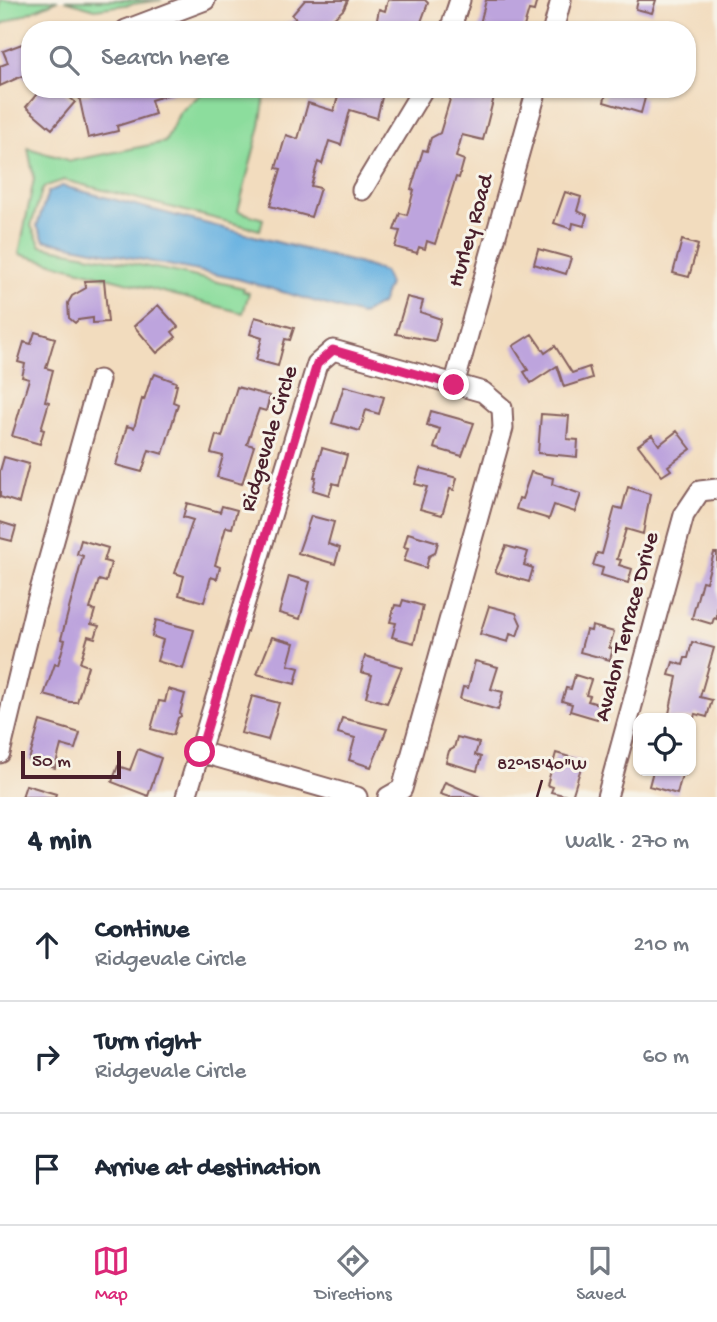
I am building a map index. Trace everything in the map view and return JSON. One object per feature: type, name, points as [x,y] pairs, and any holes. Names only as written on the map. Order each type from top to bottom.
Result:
[{"type":"street","points":[[150,21],[205,0]]},
{"type":"street","points":[[453,21],[460,0]]},
{"type":"street","points":[[555,21],[561,0]]},
{"type":"street","points":[[362,190],[418,98]]},
{"type":"street","name":"Hurley Road","points":[[454,385],[534,98]]},
{"type":"street","name":"Ridgevale Circle","points":[[186,797],[317,364],[333,350],[483,392],[502,408],[503,428],[402,789],[388,797]]},
{"type":"street","points":[[0,753],[35,608],[99,380]]},
{"type":"street","name":"Avalon Terrace Drive","points":[[607,797],[684,515],[699,491],[717,489]]},
{"type":"street","points":[[200,752],[357,797]]},
{"type":"green space","points":[[0,0],[58,0],[0,25]]},
{"type":"green space","points":[[65,0],[162,0],[95,9]]},
{"type":"green space","points":[[196,98],[265,98],[238,211],[263,219],[260,230],[64,180],[42,190],[31,226],[41,246],[244,288],[243,291],[249,293],[243,313],[19,254],[34,179],[28,148],[71,161],[165,142],[180,112]]},
{"type":"water","points":[[62,186],[361,264],[384,272],[389,284],[381,304],[361,315],[238,279],[44,240],[37,226],[48,192]]},
{"type":"building","points":[[305,0],[348,0],[344,9],[331,21],[291,21],[296,19],[292,15]]},
{"type":"building","points":[[388,0],[425,0],[428,3],[421,21],[377,21],[379,9],[385,11]]},
{"type":"building","points":[[486,0],[537,0],[534,11],[529,10],[526,21],[481,21]]},
{"type":"building","points":[[638,0],[656,0],[652,13],[636,9]]},
{"type":"building","points":[[21,44],[21,76],[0,86],[0,66],[8,63],[3,51]]},
{"type":"building","points":[[34,98],[70,98],[75,102],[52,129],[26,107]]},
{"type":"building","points":[[79,98],[157,98],[151,100],[155,114],[117,126],[118,131],[88,138]]},
{"type":"building","points":[[338,98],[382,98],[377,118],[350,110],[341,145],[329,141],[322,164],[318,162],[311,186],[320,188],[311,217],[270,206],[281,169],[276,168],[286,135],[298,139],[308,103],[334,111]]},
{"type":"building","points":[[450,98],[494,98],[483,140],[462,135],[456,157],[464,160],[435,244],[427,241],[425,249],[419,247],[417,253],[395,247],[400,231],[394,230],[400,213],[407,215],[414,190],[411,189],[423,150],[427,151],[431,138],[440,133]]},
{"type":"building","points":[[605,98],[645,98],[641,113],[604,102]]},
{"type":"building","points":[[565,192],[581,197],[577,211],[587,215],[584,226],[573,223],[572,229],[554,223]]},
{"type":"building","points":[[682,240],[698,245],[689,277],[673,273]]},
{"type":"building","points":[[538,249],[571,258],[566,274],[534,264]]},
{"type":"building","points":[[104,280],[108,322],[93,323],[93,318],[75,323],[69,318],[68,303],[72,296],[86,288],[85,281]]},
{"type":"building","points":[[407,297],[423,301],[420,312],[441,319],[435,341],[396,334]]},
{"type":"building","points":[[158,305],[178,327],[172,332],[176,337],[157,353],[134,326]]},
{"type":"building","points":[[255,317],[294,328],[290,340],[285,339],[278,366],[256,360],[262,338],[250,334]]},
{"type":"building","points":[[35,332],[55,338],[46,368],[53,370],[45,401],[49,402],[41,429],[44,430],[40,444],[12,436],[29,379],[22,377],[25,364],[18,362],[24,342],[31,344]]},
{"type":"building","points":[[532,334],[545,353],[555,346],[572,373],[589,367],[592,378],[564,387],[557,366],[531,383],[524,372],[528,370],[513,346]]},
{"type":"building","points":[[155,374],[176,382],[177,385],[173,402],[178,404],[163,454],[149,450],[142,472],[116,465],[127,426],[134,428],[142,399],[144,400],[151,378]]},
{"type":"building","points":[[344,386],[384,397],[379,414],[366,410],[360,431],[332,423]]},
{"type":"building","points":[[237,387],[270,396],[266,411],[259,409],[247,444],[254,446],[242,484],[217,477],[223,456],[211,453],[216,435],[222,437]]},
{"type":"building","points":[[431,411],[474,423],[462,456],[434,448],[440,429],[427,425]]},
{"type":"building","points":[[541,414],[569,416],[567,439],[578,440],[577,457],[538,453]]},
{"type":"building","points":[[677,431],[691,449],[668,466],[671,470],[662,476],[638,445],[652,435],[659,445]]},
{"type":"building","points":[[322,448],[347,455],[339,485],[333,483],[329,495],[313,490]]},
{"type":"building","points":[[4,457],[29,464],[19,503],[0,497],[0,471]]},
{"type":"building","points":[[420,468],[457,478],[454,490],[450,489],[442,515],[420,509],[427,487],[415,484]]},
{"type":"building","points":[[531,472],[553,478],[552,484],[581,494],[575,512],[554,505],[549,519],[516,509]]},
{"type":"building","points":[[628,487],[650,494],[643,534],[626,529],[617,559],[621,560],[619,565],[632,569],[628,583],[601,575],[603,568],[593,565],[597,553],[602,554],[615,507],[622,509]]},
{"type":"building","points":[[187,503],[220,512],[222,506],[237,510],[232,528],[226,527],[215,565],[220,567],[217,579],[211,577],[204,602],[179,595],[184,576],[175,573],[193,520],[183,517]]},
{"type":"building","points":[[311,516],[334,522],[328,544],[340,548],[335,564],[298,553]]},
{"type":"building","points":[[0,522],[16,527],[12,541],[0,538]]},
{"type":"building","points":[[408,533],[438,542],[435,553],[429,556],[426,568],[404,561],[408,548],[404,547]]},
{"type":"building","points":[[81,540],[108,548],[104,561],[111,563],[106,582],[99,580],[90,609],[95,610],[91,624],[99,626],[95,638],[88,636],[80,663],[88,666],[77,702],[70,702],[44,695],[55,664],[58,665],[65,640],[61,639],[83,556],[77,554]]},
{"type":"building","points":[[506,546],[528,552],[524,565],[533,568],[529,582],[495,572]]},
{"type":"building","points":[[714,553],[717,553],[717,619],[714,618],[712,624],[692,618],[702,581],[706,582]]},
{"type":"building","points":[[289,576],[310,582],[300,619],[279,613]]},
{"type":"building","points":[[403,600],[423,606],[414,643],[392,637],[396,623],[390,622],[395,605],[401,606]]},
{"type":"building","points":[[489,606],[516,613],[521,624],[517,636],[510,634],[508,642],[480,634]]},
{"type":"building","points":[[156,620],[194,630],[183,669],[157,661],[163,640],[152,636]]},
{"type":"building","points":[[592,626],[614,632],[609,648],[613,648],[610,660],[580,652],[586,630],[591,631]]},
{"type":"building","points":[[272,637],[294,643],[288,665],[299,668],[295,684],[257,674]]},
{"type":"building","points":[[692,642],[714,648],[700,697],[712,700],[707,717],[696,713],[669,713],[677,677],[669,675],[673,662],[683,665],[685,658],[688,658]]},
{"type":"building","points":[[365,656],[402,667],[387,703],[366,697],[372,675],[361,672]]},
{"type":"building","points":[[475,661],[498,667],[491,689],[503,692],[498,710],[460,699],[463,687],[468,688]]},
{"type":"building","points":[[575,675],[591,680],[586,695],[590,696],[588,701],[601,705],[597,719],[570,711],[572,704],[562,701],[566,688],[571,689]]},
{"type":"building","points":[[168,689],[185,694],[181,716],[173,735],[151,729],[159,701],[165,702]]},
{"type":"building","points":[[252,696],[279,703],[268,740],[241,733]]},
{"type":"building","points":[[342,718],[387,729],[371,767],[349,760],[355,738],[338,733]]},
{"type":"building","points":[[40,721],[80,733],[75,749],[61,745],[55,768],[29,760]]},
{"type":"building","points":[[457,737],[479,743],[475,755],[481,757],[477,771],[446,762]]},
{"type":"building","points":[[138,749],[161,758],[148,796],[112,782],[118,766],[130,770]]},
{"type":"building","points":[[556,753],[583,761],[572,797],[551,792],[553,787],[547,785]]},
{"type":"building","points":[[652,776],[682,776],[677,794],[649,786]]},
{"type":"building","points":[[445,782],[480,797],[449,797],[440,794]]},
{"type":"building","points":[[26,785],[56,794],[55,797],[22,797]]},
{"type":"route","points":[[200,752],[317,364],[333,350],[454,385]]}]
